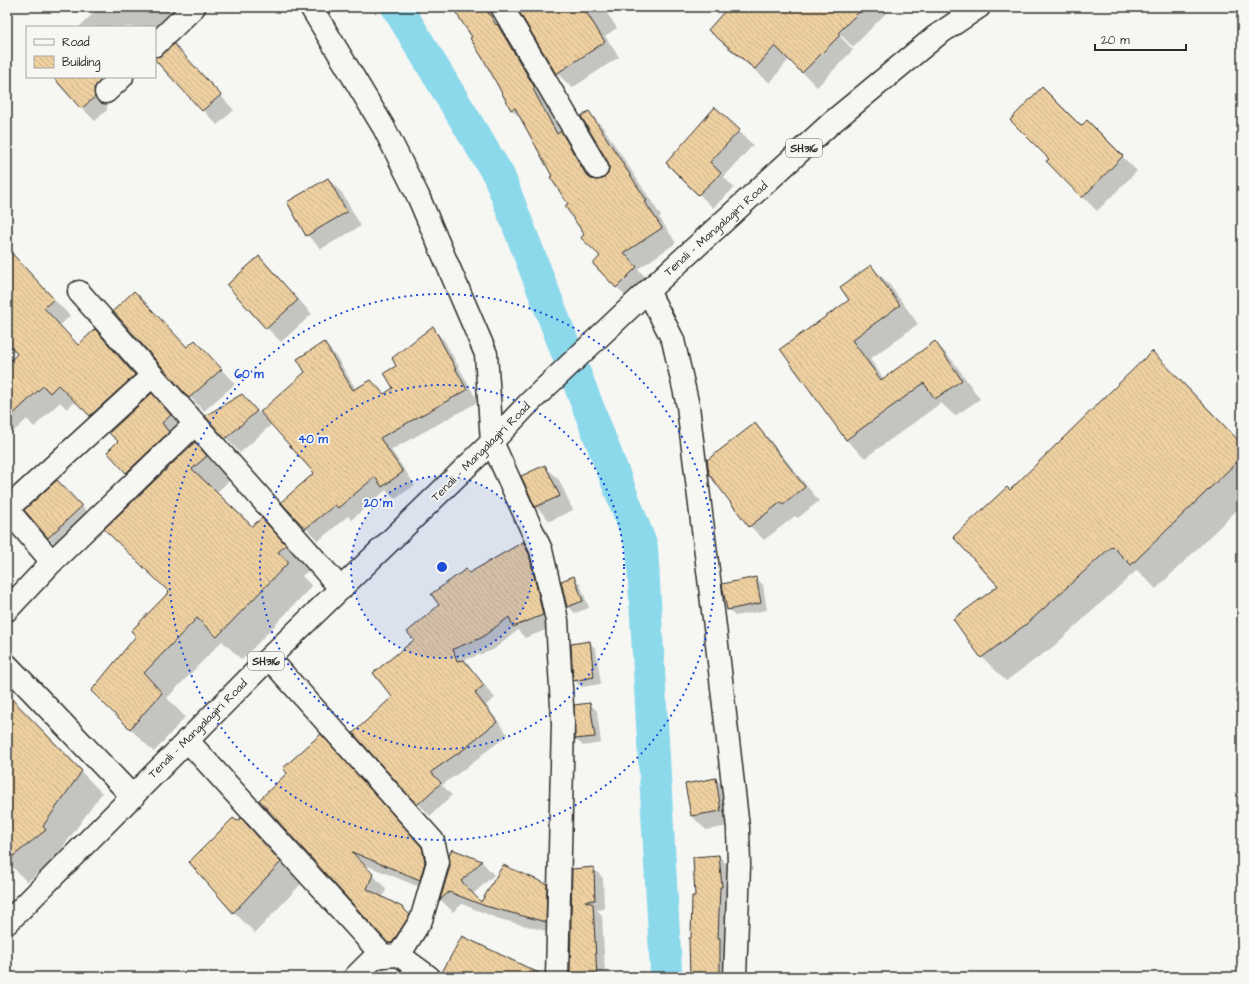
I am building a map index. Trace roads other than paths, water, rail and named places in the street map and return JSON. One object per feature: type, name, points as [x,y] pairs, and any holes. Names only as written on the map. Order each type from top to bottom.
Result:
[{"type":"street","points":[[156,44],[194,7]]},
{"type":"street","points":[[311,7],[384,128],[418,196],[486,354],[492,442],[541,550],[557,620],[563,723],[557,977]]},
{"type":"street","points":[[502,7],[597,168]]},
{"type":"street","name":"Tenali - Mangalagiri Road","points":[[7,923],[269,658],[492,442],[529,403],[643,295],[831,123],[936,36],[979,7]]},
{"type":"street","points":[[106,92],[121,78]]},
{"type":"street","points":[[79,292],[341,589]]},
{"type":"street","points":[[643,295],[673,340],[688,406],[738,828],[739,865],[735,977]]},
{"type":"street","points":[[52,562],[7,509],[152,376]]},
{"type":"street","points":[[7,610],[52,562],[195,424]]},
{"type":"street","points":[[269,658],[433,841],[438,862],[421,920],[391,955],[374,958],[355,977]]},
{"type":"street","points":[[7,665],[133,797]]},
{"type":"street","points":[[187,740],[391,955],[429,977]]},
{"type":"waterway","points":[[397,7],[499,176],[642,547],[666,970],[665,977]]}]
